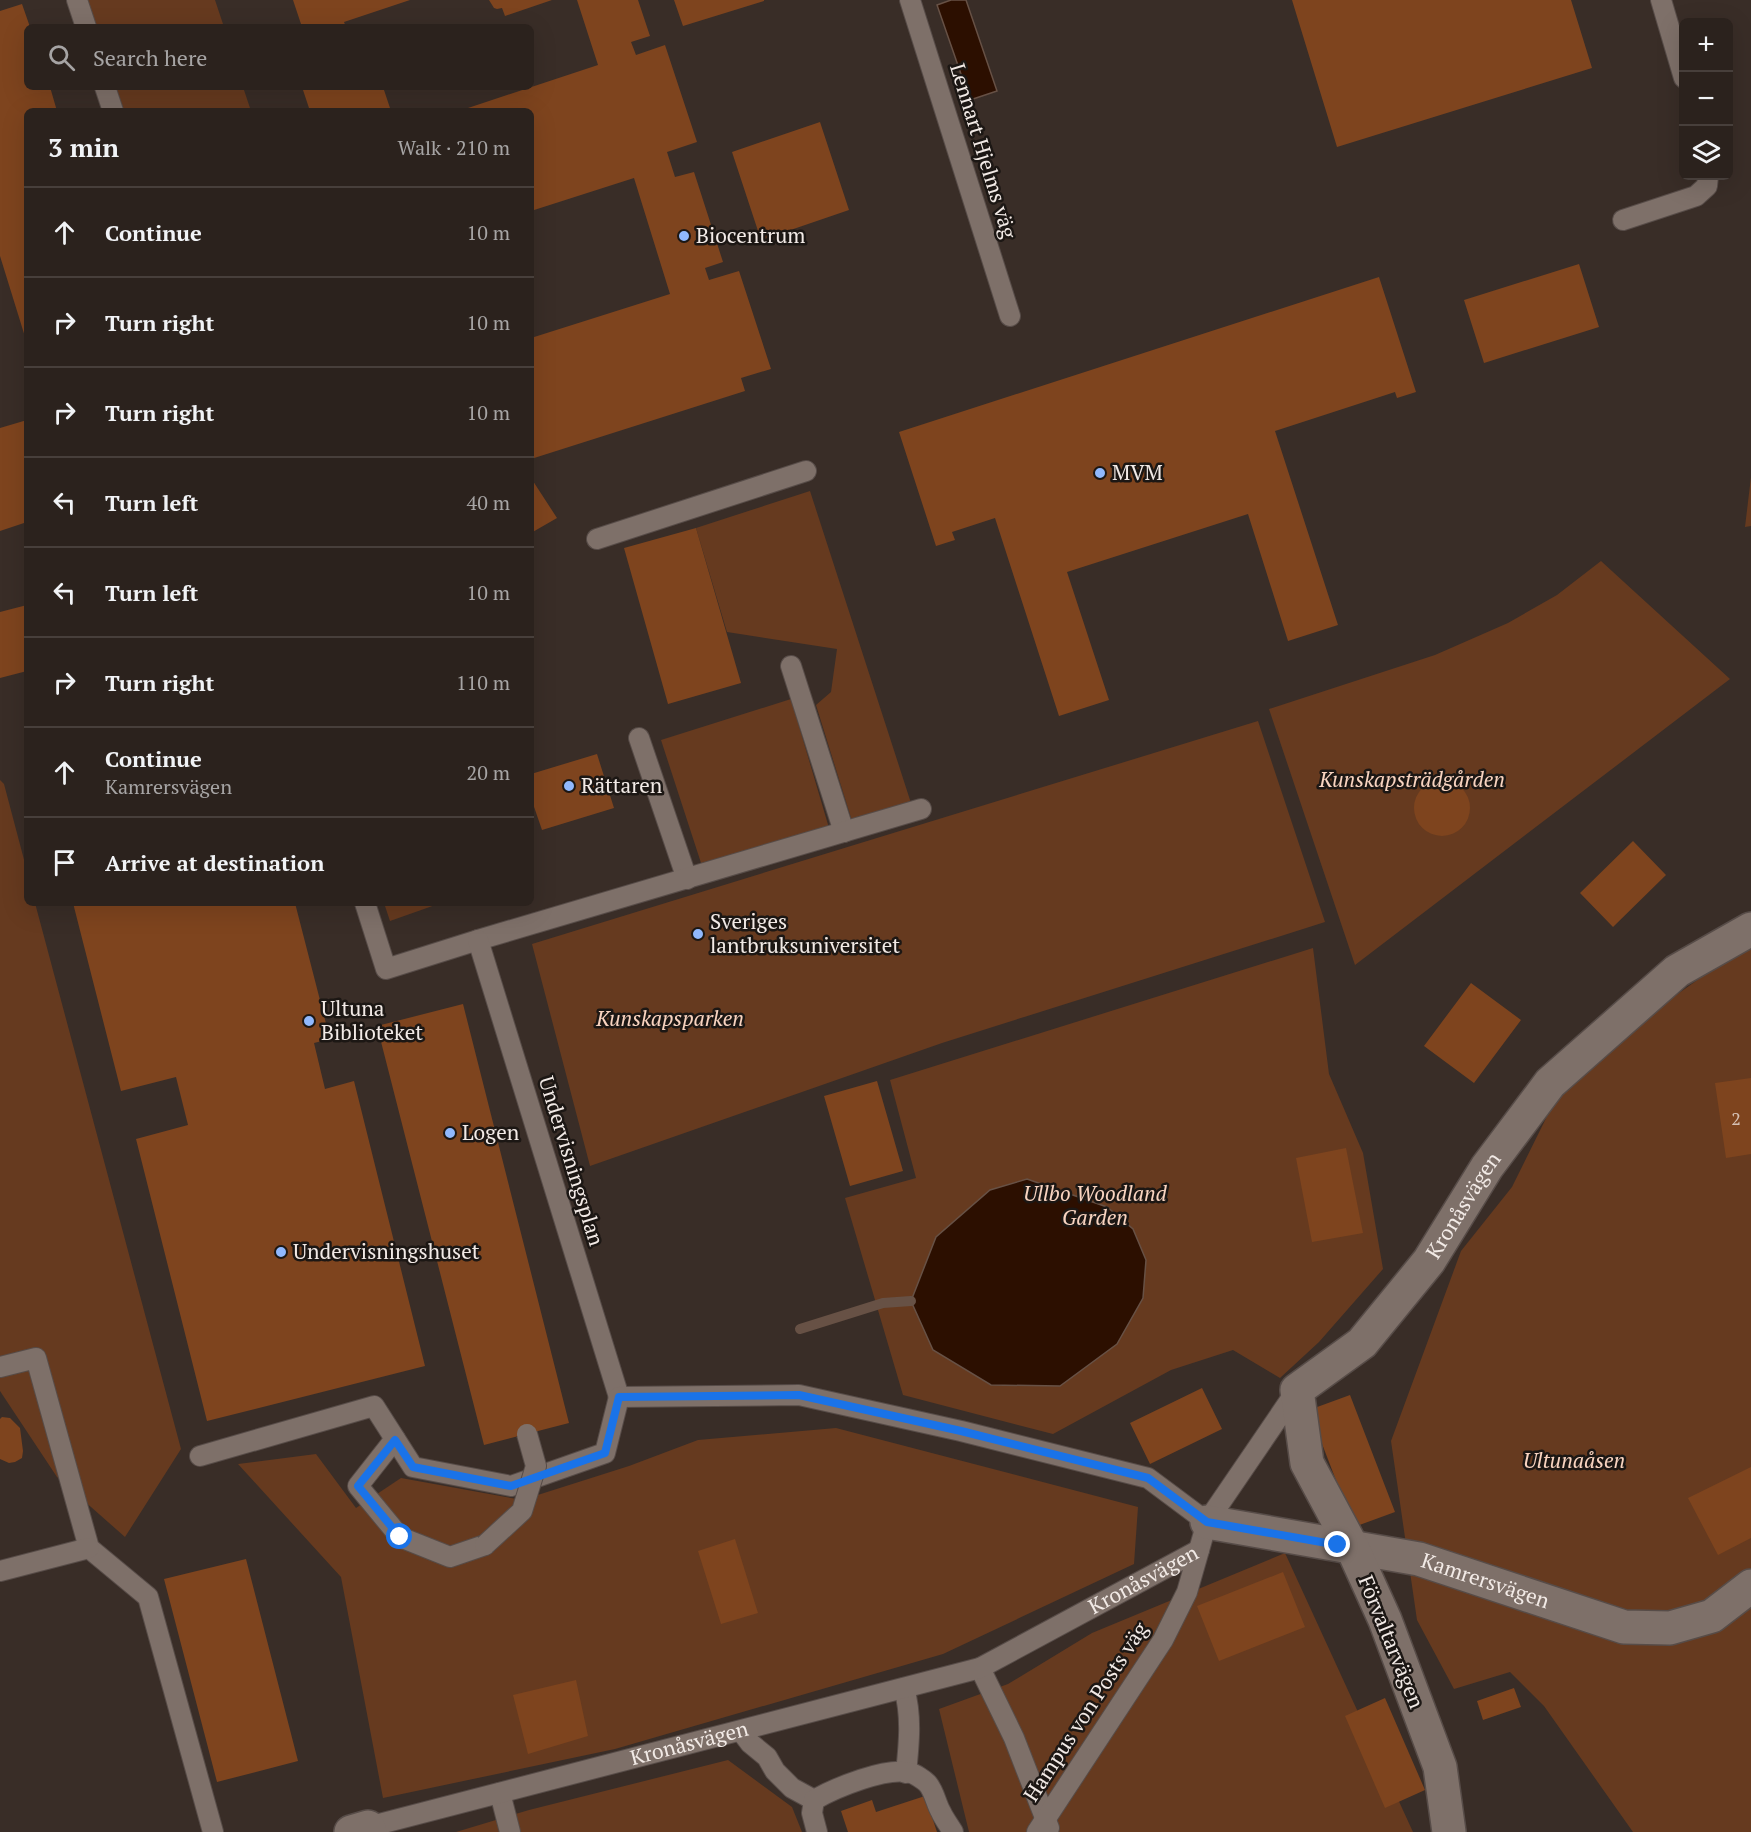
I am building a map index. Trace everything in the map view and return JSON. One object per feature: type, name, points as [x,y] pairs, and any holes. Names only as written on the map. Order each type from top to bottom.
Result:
[{"type":"street","name":"Kronåsvägen","points":[[1297,1390],[1362,1343],[1429,1261],[1487,1167],[1551,1083],[1677,971],[1751,929]]},
{"type":"street","name":"Förvaltarvägen","points":[[1297,1390],[1307,1463],[1353,1547],[1385,1620],[1440,1767],[1449,1832]]},
{"type":"street","name":"Kamrersvägen","points":[[1203,1536],[1353,1547],[1419,1559],[1624,1627],[1670,1628],[1713,1616],[1751,1586]]},
{"type":"lane","points":[[77,0],[85,24]]},
{"type":"lane","name":"Lennart Hjelms väg","points":[[910,0],[1010,316]]},
{"type":"lane","points":[[1661,0],[1681,72]]},
{"type":"lane","points":[[106,90],[112,108]]},
{"type":"lane","points":[[1623,220],[1696,196],[1707,186],[1708,180]]},
{"type":"lane","points":[[597,539],[806,471]]},
{"type":"lane","points":[[791,666],[844,832]]},
{"type":"lane","points":[[639,738],[687,879]]},
{"type":"lane","points":[[366,906],[386,969],[921,809]]},
{"type":"lane","name":"Undervisningsplan","points":[[478,940],[619,1397]]},
{"type":"lane","points":[[0,1367],[36,1358],[89,1548],[147,1597],[213,1832]]},
{"type":"lane","name":"Kronåsvägen","points":[[363,1830],[980,1668],[1203,1536],[1297,1390]]},
{"type":"lane","points":[[200,1456],[374,1406],[413,1467],[511,1486],[605,1453],[619,1397],[799,1395],[961,1431],[1148,1478],[1203,1536]]},
{"type":"lane","points":[[395,1440],[358,1486],[400,1537],[450,1557],[486,1545],[522,1511],[537,1466],[527,1434]]},
{"type":"lane","name":"Hampus von Posts väg","points":[[1045,1828],[1163,1640],[1187,1592],[1203,1536]]},
{"type":"lane","points":[[0,1571],[89,1548]]},
{"type":"lane","points":[[980,1668],[1014,1738],[1045,1828]]},
{"type":"lane","points":[[904,1688],[908,1703],[909,1731],[906,1773]]},
{"type":"lane","points":[[741,1731],[792,1788],[814,1800]]},
{"type":"lane","points":[[814,1800],[863,1779],[884,1774],[911,1773],[928,1784],[940,1811],[953,1832]]},
{"type":"lane","points":[[500,1793],[510,1832]]},
{"type":"lane","points":[[814,1800],[812,1813],[817,1832]]},
{"type":"green space","points":[[77,0],[215,0],[223,24],[85,24]]},
{"type":"green space","points":[[106,90],[244,90],[250,108],[112,108]]},
{"type":"green space","points":[[1751,477],[1751,526],[1745,527]]},
{"type":"green space","points":[[810,491],[911,803],[852,821],[816,705],[831,692],[837,649],[727,632],[696,528]]},
{"type":"green space","name":"Kunskapsträdgården","points":[[1601,561],[1730,679],[1355,965],[1269,709],[1435,655],[1508,623],[1557,595]]},
{"type":"green space","points":[[791,699],[829,828],[703,869],[661,740]]},
{"type":"green space","name":"Kunskapsparken","points":[[1258,721],[1325,922],[942,1043],[590,1166],[532,944]]},
{"type":"green space","points":[[0,780],[4,784],[24,860],[24,906],[36,906],[181,1449],[125,1537],[57,1477],[0,1391]]},
{"type":"green space","points":[[385,906],[432,906],[390,921]]},
{"type":"green space","name":"Ultunaåsen","points":[[1751,942],[1751,1832],[1633,1832],[1544,1706],[1510,1672],[1454,1689],[1417,1620],[1391,1441],[1461,1251],[1512,1187],[1559,1092],[1648,1015]]},
{"type":"green space","name":"Ullbo Woodland Garden","points":[[1313,948],[1329,1074],[1363,1153],[1383,1269],[1319,1342],[1280,1378],[1233,1350],[1171,1370],[1053,1434],[903,1395],[845,1198],[916,1178],[890,1080]]},
{"type":"green space","points":[[836,1428],[1138,1507],[1134,1564],[943,1654],[615,1749],[383,1798],[341,1577],[238,1464],[316,1454],[356,1508],[401,1478],[522,1500],[629,1466],[698,1440]]},
{"type":"green space","points":[[1285,1553],[1413,1832],[969,1832],[939,1709],[1008,1684],[1092,1633]]},
{"type":"green space","points":[[728,1760],[792,1807],[802,1832],[456,1832],[529,1810]]},
{"type":"shaded area","points":[[951,0],[966,0],[997,91],[970,100],[937,5]]},
{"type":"shaded area","points":[[1027,1179],[1107,1207],[1133,1229],[1146,1260],[1143,1298],[1117,1344],[1060,1386],[991,1385],[933,1350],[911,1301],[936,1237],[990,1190]]},
{"type":"building","points":[[293,0],[410,0],[344,22],[345,24],[301,24]]},
{"type":"building","points":[[489,0],[552,0],[505,16],[502,8],[494,8]]},
{"type":"building","name":"Biocentrum","points":[[577,0],[638,0],[650,36],[631,42],[636,55],[665,45],[697,142],[667,152],[675,177],[694,172],[723,262],[705,268],[709,280],[739,271],[771,369],[741,378],[745,391],[534,458],[534,337],[670,294],[634,178],[534,210],[534,108],[468,108],[522,90],[534,90],[534,86],[598,65]]},
{"type":"building","points":[[674,0],[764,0],[764,1],[683,26]]},
{"type":"building","points":[[1292,0],[1571,0],[1592,68],[1337,147]]},
{"type":"building","points":[[22,4],[29,24],[24,24],[24,90],[51,90],[56,108],[24,108],[24,334],[0,256],[0,11]]},
{"type":"building","points":[[303,90],[384,90],[390,108],[309,108]]},
{"type":"building","points":[[820,122],[849,210],[761,240],[732,152]]},
{"type":"building","points":[[1579,264],[1599,327],[1484,363],[1464,300]]},
{"type":"building","name":"MVM","points":[[1379,277],[1416,392],[1397,398],[1395,392],[1275,431],[1338,625],[1288,641],[1248,514],[1067,572],[1109,700],[1059,716],[995,518],[952,532],[955,540],[936,546],[899,432]]},
{"type":"building","points":[[24,421],[24,523],[0,531],[0,428]]},
{"type":"building","points":[[534,483],[557,518],[534,531]]},
{"type":"building","points":[[696,528],[741,683],[668,704],[624,548]]},
{"type":"building","points":[[24,606],[24,672],[0,678],[0,612]]},
{"type":"building","name":"Rättaren","points":[[597,754],[614,808],[542,830],[534,807],[534,773]]},
{"type":"building","points":[[1442,780],[1453,782],[1462,788],[1468,797],[1470,808],[1468,819],[1462,828],[1453,834],[1442,836],[1431,834],[1422,828],[1416,819],[1414,808],[1416,797],[1422,788],[1431,782]]},
{"type":"building","points":[[1633,841],[1666,875],[1613,927],[1580,893]]},
{"type":"building","name":"Undervisningshuset","points":[[74,906],[296,906],[330,1039],[314,1043],[325,1089],[354,1081],[425,1366],[207,1421],[136,1139],[188,1125],[176,1077],[121,1091]]},
{"type":"building","points":[[1471,983],[1521,1020],[1474,1083],[1424,1046]]},
{"type":"building","points":[[463,1004],[569,1423],[484,1445],[377,1026]]},
{"type":"building","points":[[1751,1078],[1751,1154],[1726,1158],[1715,1083]]},
{"type":"building","points":[[877,1081],[903,1171],[850,1186],[824,1096]]},
{"type":"building","points":[[1346,1148],[1363,1233],[1312,1242],[1296,1158]]},
{"type":"building","points":[[1202,1388],[1222,1429],[1150,1464],[1130,1423]]},
{"type":"building","points":[[1350,1395],[1395,1512],[1354,1527],[1309,1410]]},
{"type":"building","points":[[10,1418],[20,1428],[22,1458],[15,1462],[9,1463],[0,1459],[0,1419]]},
{"type":"building","points":[[1751,1467],[1751,1538],[1718,1555],[1688,1498]]},
{"type":"building","points":[[735,1539],[758,1613],[721,1624],[698,1551]]},
{"type":"building","points":[[246,1559],[298,1761],[217,1782],[164,1579]]},
{"type":"building","points":[[1283,1572],[1305,1627],[1219,1661],[1197,1606]]},
{"type":"building","points":[[576,1680],[588,1736],[528,1754],[513,1695]]},
{"type":"building","points":[[1514,1688],[1521,1707],[1483,1720],[1477,1701]]},
{"type":"building","points":[[1385,1698],[1425,1790],[1385,1808],[1345,1716]]},
{"type":"building","points":[[925,1796],[937,1832],[848,1832],[841,1811],[872,1800],[876,1812]]},
{"type":"waterway","points":[[800,1329],[883,1303],[911,1301]]},
{"type":"place","name":"Biocentrum","points":[[684,236]]},
{"type":"place","name":"MVM","points":[[1100,473]]},
{"type":"place","name":"Rättaren","points":[[569,786]]},
{"type":"place","name":"Sveriges lantbruksuniversitet","points":[[698,934]]},
{"type":"place","name":"Ultuna Biblioteket","points":[[309,1021]]},
{"type":"place","name":"Logen","points":[[450,1133]]},
{"type":"place","name":"Undervisningshuset","points":[[281,1252]]},
{"type":"route","points":[[400,1537],[358,1486],[395,1440],[413,1467],[511,1486],[605,1453],[619,1397],[799,1395],[961,1431],[1148,1478],[1207,1522],[1338,1545]]}]
